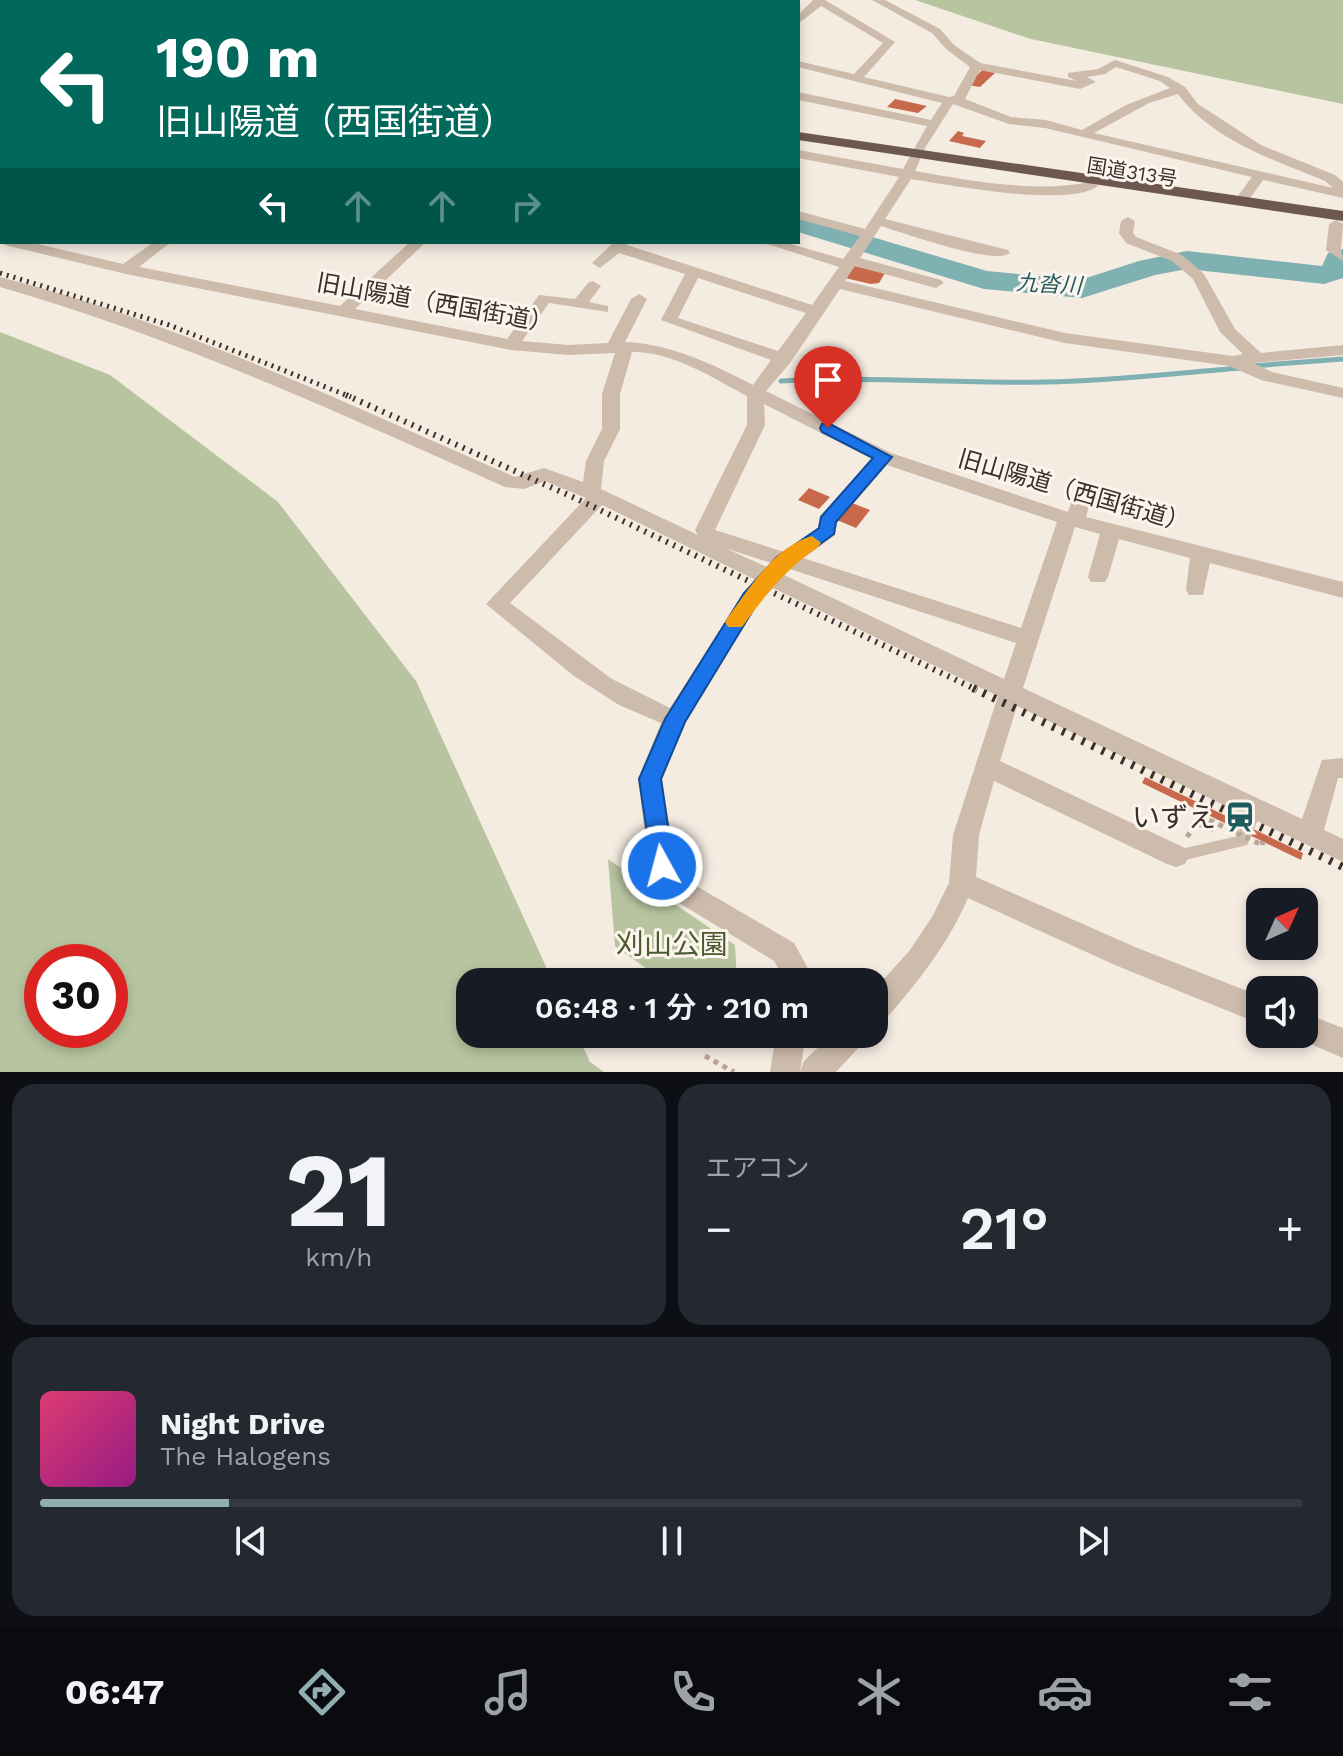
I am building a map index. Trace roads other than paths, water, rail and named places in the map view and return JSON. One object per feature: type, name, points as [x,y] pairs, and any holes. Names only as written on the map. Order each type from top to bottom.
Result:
[{"type":"highway","name":"国道313号","points":[[800,136],[916,155],[933,161],[1341,222]]},
{"type":"highway","name":"国道313号","points":[[916,155],[932,154],[1241,201],[1341,222]]},
{"type":"street","points":[[877,0],[936,31],[950,47],[976,66],[1080,85],[1090,82],[1072,75],[1101,72],[1115,63],[1164,79],[1181,90],[1194,107],[1256,148],[1330,178],[1342,192]]},
{"type":"street","points":[[800,19],[819,1],[890,42],[857,78]]},
{"type":"street","points":[[800,64],[952,101],[1009,120],[1038,122],[1342,192]]},
{"type":"street","points":[[976,66],[934,124],[908,174],[836,283],[784,359],[757,392],[754,402],[758,417],[756,425],[705,530],[708,535],[1009,690],[1343,851]]},
{"type":"street","points":[[1084,134],[1111,116],[1169,91],[1181,90]]},
{"type":"street","points":[[800,96],[934,124]]},
{"type":"street","points":[[800,154],[982,185],[1076,192],[1091,186]]},
{"type":"street","points":[[1241,201],[1261,174]]},
{"type":"street","points":[[800,216],[868,235],[1003,253]]},
{"type":"street","points":[[1128,221],[1126,233],[1131,240],[1180,261],[1199,277],[1245,363]]},
{"type":"street","points":[[1340,256],[1333,250],[1341,222]]},
{"type":"street","name":"旧山陽道（西国街道）","points":[[24,244],[126,269],[511,345],[568,350],[648,349],[679,357],[757,392],[884,457],[1026,495],[1111,530],[1343,590]]},
{"type":"street","points":[[126,269],[161,244]]},
{"type":"street","points":[[343,312],[417,244]]},
{"type":"street","points":[[600,263],[620,244],[694,272],[816,311]]},
{"type":"street","points":[[776,244],[936,283]]},
{"type":"street","points":[[694,272],[669,320],[784,359]]},
{"type":"street","points":[[0,282],[112,315],[184,342],[512,483],[524,483],[544,474],[776,569],[1026,638]]},
{"type":"street","points":[[836,283],[1065,338],[1245,363],[1343,393]]},
{"type":"street","points":[[579,305],[593,286]]},
{"type":"street","points":[[511,345],[545,298],[602,309]]},
{"type":"street","points":[[639,299],[619,348],[611,394],[611,429],[595,461],[595,494],[497,604],[615,691],[653,712],[675,719]]},
{"type":"street","points":[[1245,363],[1343,350]]},
{"type":"street","points":[[794,968],[784,952],[672,885],[665,876],[650,779],[675,719],[736,620],[776,569],[828,530],[827,521],[884,457]]},
{"type":"street","points":[[888,994],[935,937],[962,883],[966,835],[1009,690],[1075,513]]},
{"type":"street","points":[[1098,577],[1111,530]]},
{"type":"street","points":[[1196,590],[1201,553]]},
{"type":"street","points":[[986,766],[1176,856]]},
{"type":"street","points":[[1309,834],[1317,817],[1327,774],[1331,767],[1343,768]]},
{"type":"street","points":[[962,883],[1125,956],[1246,1004]]},
{"type":"street","points":[[1318,1033],[1343,1043]]},
{"type":"street","points":[[785,1072],[789,1048]]},
{"type":"street","points":[[815,1072],[838,1048]]},
{"type":"lane","points":[[1176,856],[1242,841],[1256,810]]},
{"type":"waterway","name":"九沓川","points":[[800,224],[984,280],[1082,289],[1149,267],[1187,260],[1324,275],[1335,271],[1338,259],[1343,257]]},
{"type":"waterway","points":[[1252,366],[1343,359]]},
{"type":"waterway","points":[[781,381],[1069,381],[1241,368]]},
{"type":"railway","points":[[0,273],[169,325],[346,395]]},
{"type":"railway","points":[[346,395],[351,397]]},
{"type":"railway","points":[[346,395],[577,499],[977,690]]},
{"type":"railway","points":[[973,688],[1343,867]]},
{"type":"place","name":"いずえ","points":[[1240,817]]},
{"type":"park label","name":"刈山公園","points":[[672,944]]}]
